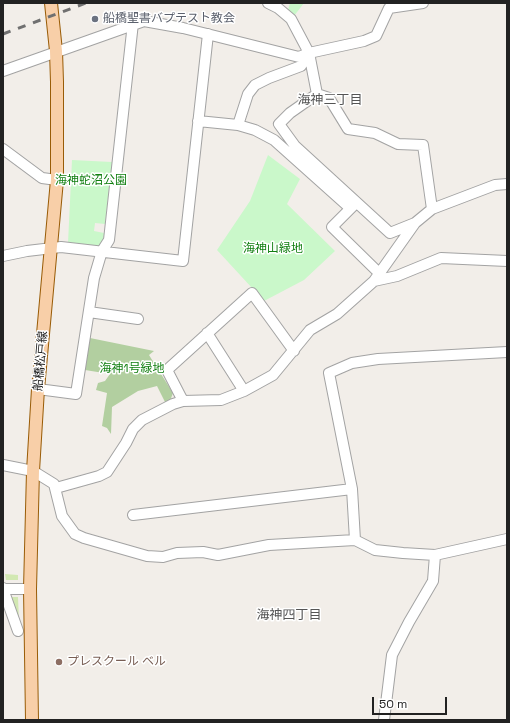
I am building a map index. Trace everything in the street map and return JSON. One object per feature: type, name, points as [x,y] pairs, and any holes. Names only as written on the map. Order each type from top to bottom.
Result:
[{"type":"main road","name":"船橋松戸線","points":[[32,720],[30,589],[33,471],[38,389],[57,180],[56,52],[51,3]]},
{"type":"street","points":[[268,3],[278,8],[292,19],[309,53],[317,94]]},
{"type":"street","points":[[3,71],[144,20],[208,34],[299,57],[309,53],[364,41],[376,36],[387,6],[423,3]]},
{"type":"street","points":[[38,389],[76,394],[94,278],[102,251],[108,240],[133,23]]},
{"type":"street","points":[[3,256],[27,251],[61,247],[183,261],[208,34]]},
{"type":"street","points":[[238,125],[248,94],[255,85],[301,66],[309,53]]},
{"type":"street","points":[[317,94],[279,124],[295,146],[353,205]]},
{"type":"street","points":[[317,94],[329,98],[348,129],[375,133],[398,144],[423,145],[432,209]]},
{"type":"street","points":[[198,121],[238,125],[255,130],[274,140],[353,205],[390,233],[415,223]]},
{"type":"street","points":[[3,149],[42,178],[57,180]]},
{"type":"street","points":[[56,488],[99,476],[107,472],[133,429],[142,420],[173,404],[183,401],[221,400],[244,391],[273,375],[310,330],[337,314],[377,278],[415,223],[432,209],[495,185],[507,184]]},
{"type":"street","points":[[353,205],[332,226],[377,278]]},
{"type":"street","points":[[377,278],[397,276],[441,258],[507,261]]},
{"type":"street","points":[[183,401],[167,370],[252,293],[294,351]]},
{"type":"street","points":[[89,312],[138,319]]},
{"type":"street","points":[[207,333],[244,391]]},
{"type":"street","points":[[355,540],[352,489],[329,373],[352,363],[378,359],[507,352]]},
{"type":"street","points":[[3,464],[33,471],[54,484],[62,516],[75,534],[147,556],[163,557],[177,553],[203,552],[218,555],[269,545],[355,540],[375,550],[435,555],[507,539]]},
{"type":"street","points":[[133,515],[352,489]]},
{"type":"street","points":[[384,720],[392,655],[433,581],[435,555]]},
{"type":"street","points":[[18,631],[3,588],[30,589]]},
{"type":"green space","points":[[290,3],[304,3],[294,16],[288,10]]},
{"type":"green space","name":"海神山緑地","points":[[268,155],[300,179],[287,204],[335,251],[304,280],[264,301],[217,250],[250,201]]},
{"type":"green space","name":"海神蛇沼公園","points":[[72,160],[112,162],[105,224],[95,223],[94,231],[104,233],[103,242],[99,246],[68,243]]},
{"type":"green space","name":"海神1号緑地","points":[[90,338],[154,351],[149,355],[173,393],[170,401],[166,404],[157,386],[138,391],[112,407],[111,434],[107,428],[102,426],[107,393],[96,390],[98,383],[105,381],[110,374],[85,370]]},
{"type":"green space","points":[[5,574],[18,575],[18,580],[6,580]]},
{"type":"green space","points":[[9,597],[18,597],[19,621]]},
{"type":"railway","points":[[3,34],[86,3]]},
{"type":"place","name":"船橋聖書バプテスト教会","points":[[95,19]]},
{"type":"place","name":"プレスクール ベル","points":[[59,662]]},
{"type":"district","name":"海神三丁目","points":[[330,100]]},
{"type":"district","name":"海神四丁目","points":[[289,615]]}]
